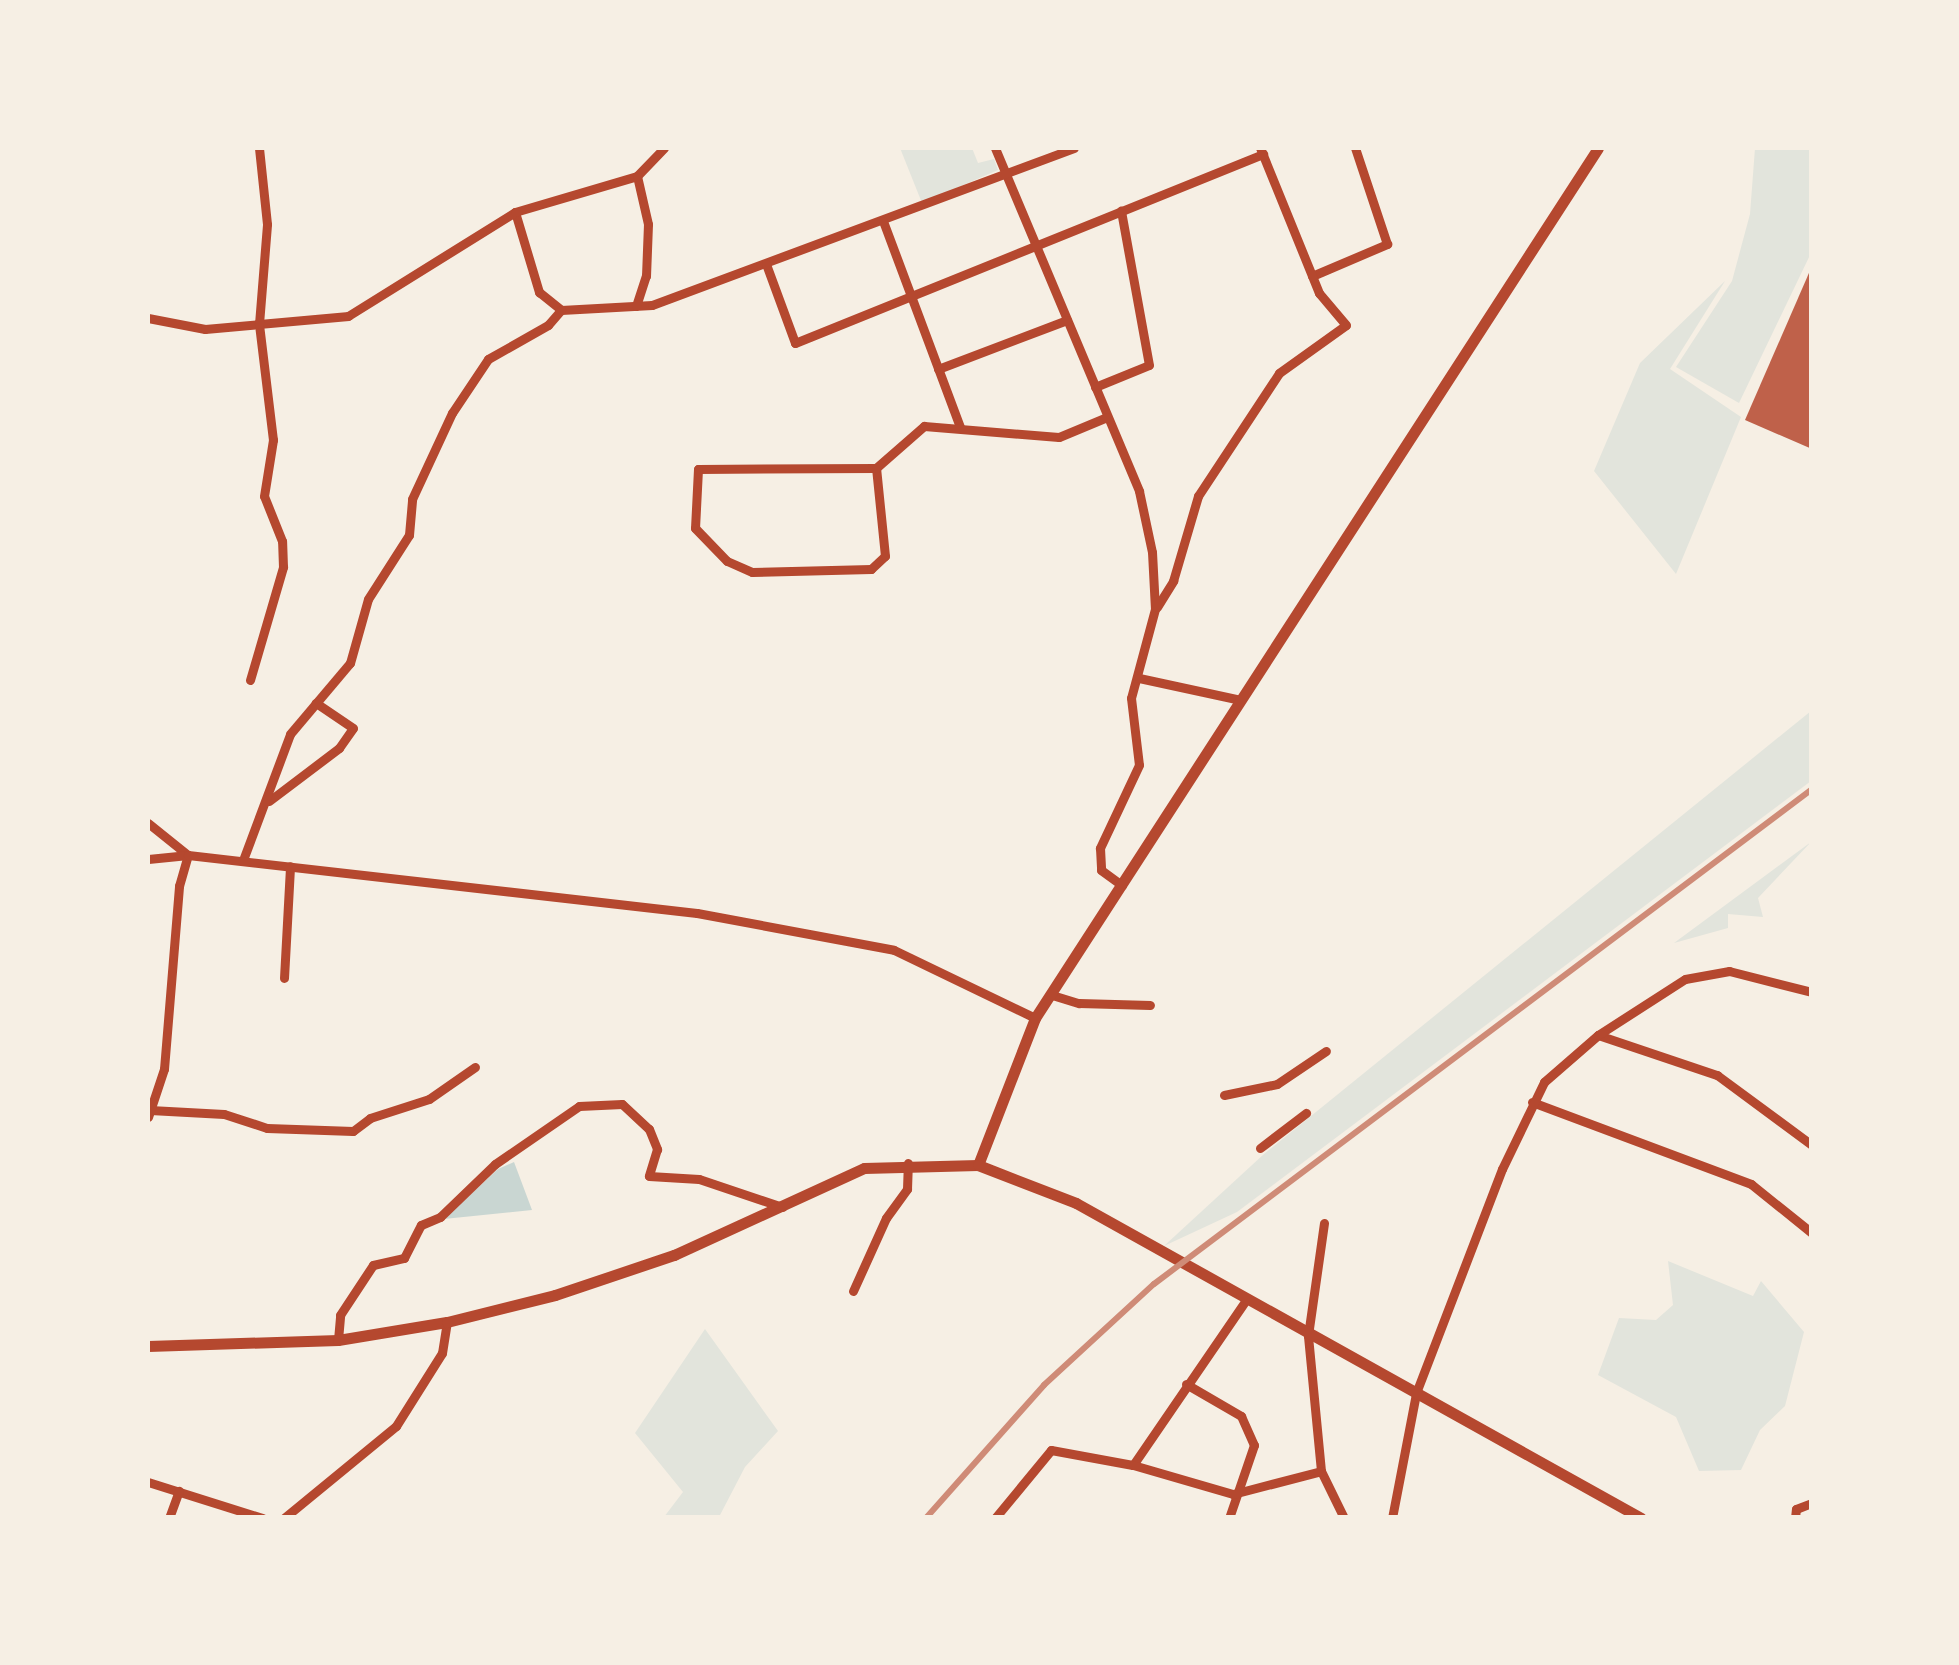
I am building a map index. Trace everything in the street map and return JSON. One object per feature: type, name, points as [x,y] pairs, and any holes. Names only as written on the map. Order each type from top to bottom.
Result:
[{"type":"street","points":[[250,680],[282,568],[282,541],[264,496],[272,440],[260,324],[267,224],[259,148]]},
{"type":"street","points":[[148,318],[205,329],[348,316],[515,212],[636,176],[664,148]]},
{"type":"street","points":[[995,148],[1139,492],[1155,609]]},
{"type":"street","points":[[515,212],[539,292],[561,310],[636,306],[766,264],[1074,148]]},
{"type":"street","points":[[1312,276],[1380,252],[1387,244],[1356,148]]},
{"type":"street","points":[[978,1165],[1035,1018],[1598,148]]},
{"type":"street","points":[[766,264],[795,343],[1262,151],[1312,276],[1346,326],[1279,373],[1198,496],[1173,581],[1155,609],[1132,698],[1139,765],[1100,848],[1101,870],[1122,885]]},
{"type":"street","points":[[636,176],[648,224],[646,276],[636,306]]},
{"type":"street","points":[[1095,387],[1149,365],[1121,211]]},
{"type":"street","points":[[883,221],[960,427]]},
{"type":"street","points":[[244,860],[290,734],[350,663],[368,599],[409,534],[412,498],[452,413],[488,359],[548,324],[561,310]]},
{"type":"street","points":[[938,368],[1067,320]]},
{"type":"street","points":[[876,468],[884,556],[870,569],[752,572],[727,562],[695,528],[698,469],[876,468],[924,426],[1059,437],[1107,417]]},
{"type":"street","points":[[1139,678],[1241,700]]},
{"type":"street","points":[[266,802],[339,748],[353,728],[316,704]]},
{"type":"street","points":[[148,823],[188,855]]},
{"type":"street","points":[[188,855],[179,886],[164,1069],[149,1114],[224,1114],[267,1128],[353,1131],[370,1118],[429,1099],[475,1067]]},
{"type":"street","points":[[148,859],[188,855],[244,860],[697,913],[894,950],[1035,1018]]},
{"type":"street","points":[[284,978],[290,866]]},
{"type":"street","points":[[1392,1518],[1416,1393],[1532,1102],[1563,1062],[1667,986],[1708,973],[1729,971],[1812,992]]},
{"type":"street","points":[[1052,995],[1150,1005]]},
{"type":"street","points":[[1598,1035],[1717,1075],[1812,1145]]},
{"type":"street","points":[[1224,1095],[1278,1084],[1326,1051]]},
{"type":"street","points":[[1532,1102],[1751,1184],[1812,1233]]},
{"type":"street","points":[[338,1340],[340,1314],[373,1265],[404,1258],[421,1225],[440,1217],[495,1164],[580,1106],[622,1104],[649,1130],[657,1150],[649,1176],[699,1179],[782,1207]]},
{"type":"street","points":[[1260,1148],[1306,1113]]},
{"type":"street","points":[[853,1291],[886,1218],[906,1190],[908,1163]]},
{"type":"street","points":[[148,1346],[338,1340],[447,1322],[601,1281],[782,1207],[864,1168],[908,1163],[978,1165],[1076,1203],[1308,1336],[1641,1518]]},
{"type":"street","points":[[1324,1223],[1308,1336],[1321,1471],[1344,1518]]},
{"type":"street","points":[[1134,1464],[1246,1300]]},
{"type":"street","points":[[284,1518],[396,1426],[442,1353],[447,1322]]},
{"type":"street","points":[[1186,1384],[1241,1416],[1254,1446],[1233,1494],[1229,1518]]},
{"type":"street","points":[[995,1518],[1051,1450],[1134,1464],[1233,1494],[1321,1471]]},
{"type":"street","points":[[148,1482],[262,1518]]},
{"type":"street","points":[[169,1518],[179,1491]]},
{"type":"street","points":[[1795,1518],[1796,1509],[1812,1503]]},
{"type":"shaded area","points":[[900,148],[972,148],[978,163],[994,159],[998,170],[922,203]]},
{"type":"shaded area","points":[[1755,148],[1811,148],[1811,253],[1739,403],[1676,367],[1732,281],[1750,214]]},
{"type":"shaded area","points":[[1725,281],[1670,369],[1741,417],[1676,574],[1594,471],[1640,363]]},
{"type":"shaded area","points":[[1811,711],[1811,781],[1237,1212],[1164,1246],[1264,1154]]},
{"type":"shaded area","points":[[1811,842],[1758,898],[1763,917],[1728,914],[1728,928],[1674,943]]},
{"type":"shaded area","points":[[514,1162],[532,1210],[444,1219],[498,1169]]},
{"type":"shaded area","points":[[1668,1261],[1753,1296],[1761,1281],[1804,1332],[1785,1406],[1760,1430],[1741,1470],[1699,1471],[1676,1417],[1598,1375],[1619,1318],[1656,1320],[1673,1305]]},
{"type":"shaded area","points":[[705,1329],[778,1431],[745,1467],[719,1517],[664,1517],[683,1492],[635,1433]]},
{"type":"building","points":[[1812,266],[1812,449],[1745,420]]},
{"type":"railway","points":[[926,1518],[1044,1385],[1154,1284],[1812,789]]}]
